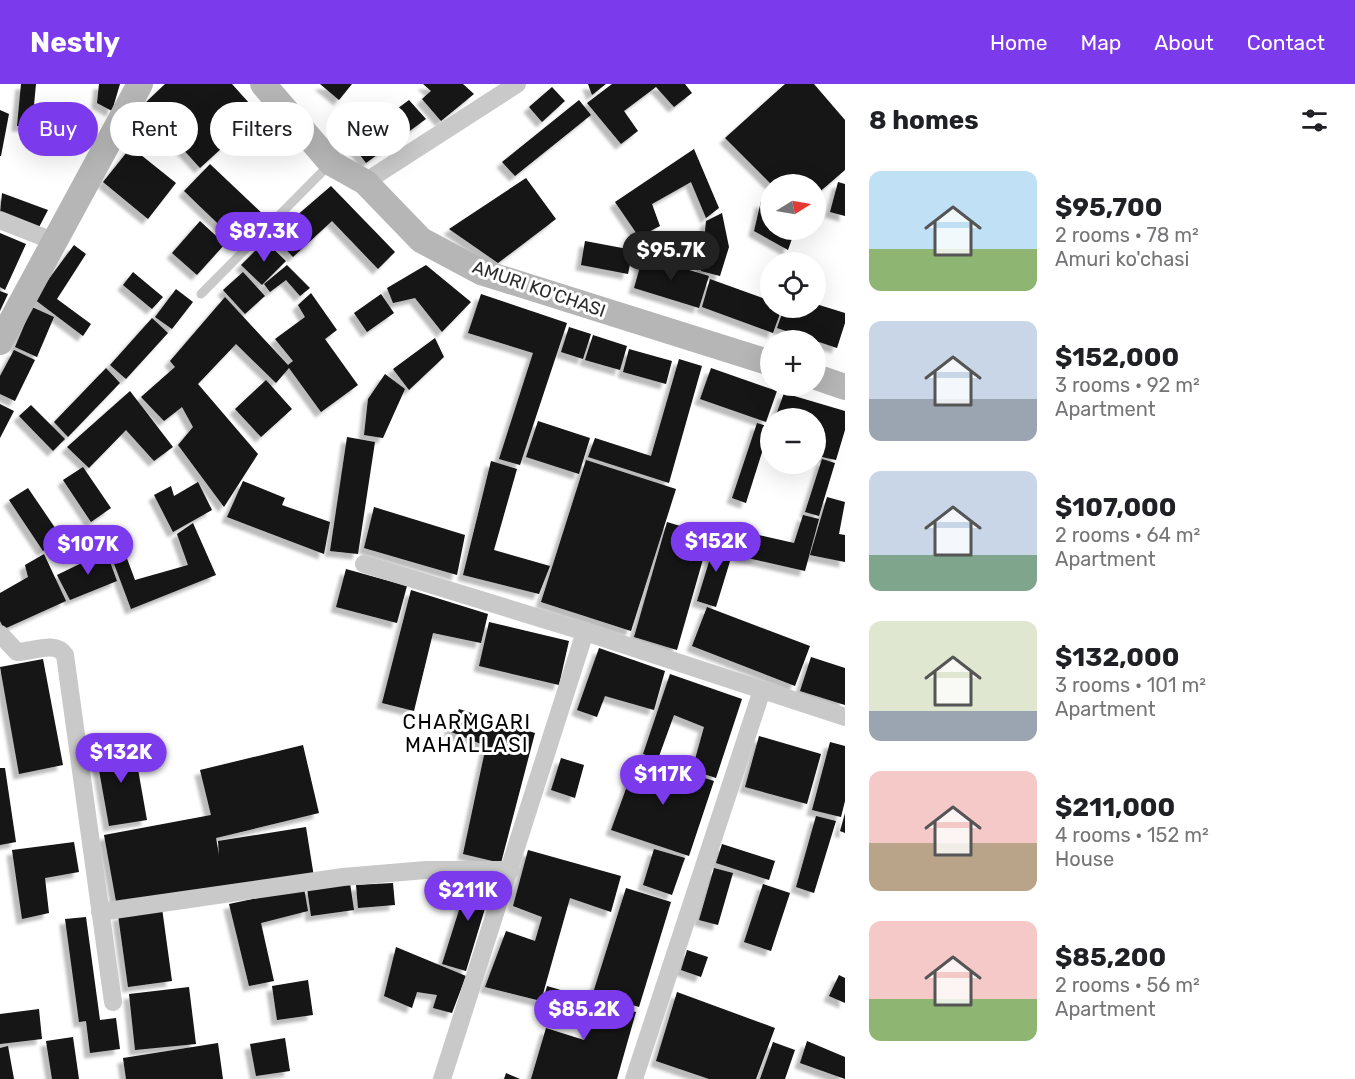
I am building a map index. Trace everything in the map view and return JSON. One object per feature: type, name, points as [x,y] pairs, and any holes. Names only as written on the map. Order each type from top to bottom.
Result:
[{"type":"street","points":[[0,342],[140,84]]},
{"type":"street","name":"AMURI KO'CHASI","points":[[263,84],[331,163],[365,182],[421,240],[481,272],[760,360]]},
{"type":"street","points":[[365,182],[518,84]]},
{"type":"street","points":[[0,220],[53,241]]},
{"type":"street","points":[[826,381],[845,387]]},
{"type":"street","points":[[364,564],[585,632],[845,717]]},
{"type":"street","points":[[442,1079],[511,870],[585,632]]},
{"type":"street","points":[[0,634],[17,652],[55,647],[61,649],[65,656],[112,1002]]},
{"type":"street","points":[[634,1079],[762,690]]},
{"type":"street","points":[[100,912],[343,877],[426,870],[511,870]]},
{"type":"lane","points":[[201,294],[331,163]]},
{"type":"building","points":[[21,84],[36,84],[34,102],[19,102]]},
{"type":"building","points":[[99,84],[120,84],[115,102],[110,102],[110,110],[97,102]]},
{"type":"building","points":[[165,84],[232,84],[248,102],[210,102],[210,156],[213,156],[200,168],[189,156],[198,156],[198,102],[146,102]]},
{"type":"building","points":[[320,84],[352,84],[339,100]]},
{"type":"building","points":[[423,84],[463,84],[474,94],[441,121],[422,99],[431,91]]},
{"type":"building","points":[[588,84],[606,84],[592,95]]},
{"type":"building","points":[[612,84],[685,84],[692,93],[674,107],[656,87],[624,111],[638,131],[621,144],[587,103]]},
{"type":"building","points":[[785,84],[814,84],[845,120],[845,170],[826,186],[826,174],[761,174],[725,138]]},
{"type":"building","points":[[552,87],[565,101],[542,122],[529,107]]},
{"type":"building","points":[[409,100],[426,119],[410,131],[410,102],[406,102]]},
{"type":"building","points":[[579,100],[591,115],[515,176],[502,162]]},
{"type":"building","points":[[0,110],[9,114],[1,156],[0,156]]},
{"type":"building","points":[[694,149],[719,208],[706,218],[691,182],[652,204],[660,226],[639,237],[615,202]]},
{"type":"building","points":[[124,156],[142,156],[176,183],[148,219],[103,182]]},
{"type":"building","points":[[361,156],[376,156],[366,163]]},
{"type":"building","points":[[210,164],[266,217],[240,245],[184,191]]},
{"type":"building","points":[[526,178],[556,219],[498,263],[449,229]]},
{"type":"building","points":[[838,182],[845,184],[845,216],[830,212]]},
{"type":"building","points":[[331,186],[395,252],[378,269],[332,221],[293,257],[273,236]]},
{"type":"building","points":[[2,193],[48,210],[38,229],[0,214]]},
{"type":"building","points":[[760,205],[760,234],[754,231]]},
{"type":"building","points":[[722,213],[729,247],[720,276],[701,271],[706,221]]},
{"type":"building","points":[[200,221],[225,244],[197,275],[172,253]]},
{"type":"building","points":[[0,233],[26,244],[5,290],[0,287]]},
{"type":"building","points":[[770,240],[792,240],[788,250]]},
{"type":"building","points":[[265,241],[286,261],[262,285],[241,265]]},
{"type":"building","points":[[585,241],[633,250],[628,274],[581,265]]},
{"type":"building","points":[[74,245],[86,254],[57,299],[91,324],[83,336],[34,299]]},
{"type":"building","points":[[643,256],[709,276],[699,308],[634,288]]},
{"type":"building","points":[[287,265],[310,288],[300,296],[286,280],[270,292],[264,284]]},
{"type":"building","points":[[426,265],[471,302],[442,332],[415,298],[393,303],[387,288]]},
{"type":"building","points":[[133,272],[163,297],[152,309],[123,285]]},
{"type":"building","points":[[243,272],[265,296],[245,314],[223,290]]},
{"type":"building","points":[[710,279],[760,297],[760,318],[778,318],[774,330],[765,330],[702,307]]},
{"type":"building","points":[[176,289],[193,302],[172,329],[155,317]]},
{"type":"building","points":[[0,291],[8,294],[0,311]]},
{"type":"building","points":[[311,293],[337,330],[325,339],[358,385],[321,412],[289,368],[276,383],[236,344],[198,384],[258,454],[224,507],[178,445],[193,427],[182,407],[164,421],[141,397],[175,367],[170,361],[225,297],[288,365],[293,361],[275,339],[305,317],[298,305]]},
{"type":"building","points":[[381,294],[394,313],[367,332],[354,313]]},
{"type":"building","points":[[481,294],[567,323],[520,465],[499,459],[533,353],[468,333]]},
{"type":"building","points":[[32,307],[54,317],[37,357],[15,347]]},
{"type":"building","points":[[826,307],[845,313],[845,323],[837,348],[826,344],[826,330],[777,328],[780,318],[826,318]]},
{"type":"building","points":[[152,318],[168,333],[126,379],[110,365]]},
{"type":"building","points":[[569,327],[591,334],[583,359],[561,352]]},
{"type":"building","points":[[593,335],[627,346],[620,370],[585,360]]},
{"type":"building","points":[[435,338],[444,357],[409,390],[393,369]]},
{"type":"building","points":[[629,349],[672,361],[666,384],[623,372]]},
{"type":"building","points":[[14,350],[35,360],[15,401],[0,394],[0,376]]},
{"type":"building","points":[[679,359],[702,366],[669,483],[588,457],[595,438],[651,456]]},
{"type":"building","points":[[106,368],[120,383],[68,437],[54,422]]},
{"type":"building","points":[[711,368],[760,385],[760,396],[775,396],[771,408],[760,408],[760,420],[700,399]]},
{"type":"building","points":[[385,374],[405,389],[383,438],[364,435],[368,399]]},
{"type":"building","points":[[266,380],[292,409],[261,437],[235,409]]},
{"type":"building","points":[[130,391],[173,447],[154,461],[126,430],[89,468],[67,447]]},
{"type":"building","points":[[783,396],[794,396],[845,411],[845,430],[836,460],[826,458],[826,408],[779,408]]},
{"type":"building","points":[[0,404],[14,411],[0,438]]},
{"type":"building","points":[[31,405],[65,439],[53,451],[19,416]]},
{"type":"building","points":[[538,421],[590,438],[579,474],[526,457]]},
{"type":"building","points":[[757,423],[760,424],[760,459],[746,503],[732,498]]},
{"type":"building","points":[[347,437],[375,442],[358,554],[330,551]]},
{"type":"building","points":[[586,460],[676,489],[631,631],[541,602]]},
{"type":"building","points":[[826,460],[835,463],[819,516],[805,512],[817,474],[826,474]]},
{"type":"building","points":[[491,461],[517,469],[494,550],[550,566],[539,594],[463,575]]},
{"type":"building","points":[[83,467],[111,508],[91,522],[63,480]]},
{"type":"building","points":[[243,481],[285,498],[282,505],[330,522],[324,554],[227,517]]},
{"type":"building","points":[[198,482],[212,510],[173,532],[154,495],[171,486],[174,496]]},
{"type":"building","points":[[28,488],[62,538],[43,551],[9,500]]},
{"type":"building","points":[[827,497],[845,502],[839,534],[845,535],[845,562],[810,555]]},
{"type":"building","points":[[374,507],[465,535],[457,575],[364,548]]},
{"type":"building","points":[[803,515],[819,519],[805,571],[739,556],[746,532],[794,543]]},
{"type":"building","points":[[667,522],[710,535],[677,650],[634,637]]},
{"type":"building","points":[[193,523],[216,575],[131,609],[110,553],[122,545],[135,580],[188,565],[177,534]]},
{"type":"building","points":[[716,539],[735,545],[716,607],[697,601]]},
{"type":"building","points":[[106,551],[117,581],[70,600],[57,575]]},
{"type":"building","points":[[44,554],[66,601],[4,629],[0,621],[0,593],[28,577],[25,565]]},
{"type":"building","points":[[346,569],[407,586],[397,623],[336,607]]},
{"type":"building","points":[[411,590],[488,614],[481,643],[433,633],[414,711],[382,703]]},
{"type":"building","points":[[707,607],[810,646],[795,686],[692,646]]},
{"type":"building","points":[[489,622],[569,641],[559,685],[479,666]]},
{"type":"building","points":[[599,648],[665,671],[654,710],[605,696],[597,717],[577,710]]},
{"type":"building","points":[[811,657],[845,668],[845,705],[800,691]]},
{"type":"building","points":[[43,659],[63,765],[19,774],[0,667]]},
{"type":"building","points":[[670,674],[742,699],[716,778],[692,770],[704,727],[674,715],[658,759],[643,754]]},
{"type":"building","points":[[459,709],[535,733],[501,863],[463,854],[486,746],[449,731]]},
{"type":"building","points":[[759,736],[821,754],[807,804],[745,787]]},
{"type":"building","points":[[133,741],[147,820],[109,826],[95,748]]},
{"type":"building","points":[[830,742],[845,746],[845,801],[841,817],[812,810]]},
{"type":"building","points":[[303,745],[319,813],[216,838],[219,855],[218,841],[306,827],[314,877],[117,907],[104,835],[211,815],[200,770]]},
{"type":"building","points":[[638,756],[714,781],[689,856],[611,830]]},
{"type":"building","points":[[561,758],[584,765],[575,798],[551,790]]},
{"type":"building","points":[[0,768],[5,768],[16,842],[0,845]]},
{"type":"building","points":[[845,813],[845,833],[840,831]]},
{"type":"building","points":[[816,816],[836,821],[814,893],[796,887]]},
{"type":"building","points":[[74,842],[79,872],[45,878],[49,913],[22,919],[12,850]]},
{"type":"building","points":[[722,844],[775,861],[769,880],[716,863]]},
{"type":"building","points":[[654,849],[685,858],[672,895],[643,885]]},
{"type":"building","points":[[528,850],[621,876],[611,912],[570,898],[541,1001],[485,987],[506,931],[535,941],[542,917],[513,906]]},
{"type":"building","points":[[714,868],[733,873],[718,925],[699,920]]},
{"type":"building","points":[[471,872],[494,879],[466,971],[442,964]]},
{"type":"building","points":[[350,883],[354,910],[311,916],[307,888]]},
{"type":"building","points":[[393,883],[395,905],[358,908],[356,885]]},
{"type":"building","points":[[763,884],[790,893],[771,951],[744,942]]},
{"type":"building","points":[[304,888],[308,911],[261,923],[274,981],[249,986],[229,904]]},
{"type":"building","points":[[626,888],[671,902],[639,1007],[593,993]]},
{"type":"building","points":[[162,908],[172,981],[128,987],[118,915]]},
{"type":"building","points":[[86,917],[100,1020],[116,1018],[120,1049],[90,1053],[86,1021],[79,1022],[65,919]]},
{"type":"building","points":[[396,947],[466,976],[452,1013],[433,1008],[437,995],[417,992],[412,1008],[384,996]]},
{"type":"building","points":[[687,950],[708,957],[701,977],[681,970]]},
{"type":"building","points":[[839,975],[845,978],[845,1003],[829,996]]},
{"type":"building","points":[[308,980],[313,1015],[277,1020],[272,986]]},
{"type":"building","points":[[547,986],[636,1012],[617,1079],[531,1079],[546,1028],[584,1040],[590,1017],[542,1004]]},
{"type":"building","points":[[189,987],[196,1044],[135,1050],[129,994]]},
{"type":"building","points":[[677,992],[775,1028],[756,1079],[709,1079],[656,1061]]},
{"type":"building","points":[[39,1009],[42,1039],[0,1044],[0,1014]]},
{"type":"building","points":[[73,1037],[79,1079],[52,1079],[46,1041]]},
{"type":"building","points":[[285,1038],[290,1071],[256,1076],[250,1044]]},
{"type":"building","points":[[807,1041],[845,1057],[845,1079],[800,1063]]},
{"type":"building","points":[[773,1042],[795,1050],[785,1079],[760,1079]]},
{"type":"building","points":[[218,1043],[223,1079],[126,1079],[123,1058]]},
{"type":"building","points":[[8,1046],[14,1079],[0,1079],[0,1048]]},
{"type":"building","points":[[506,1073],[520,1079],[504,1079]]},
{"type":"district","name":"CHARMGARI MAHALLASI","points":[[467,734]]}]
